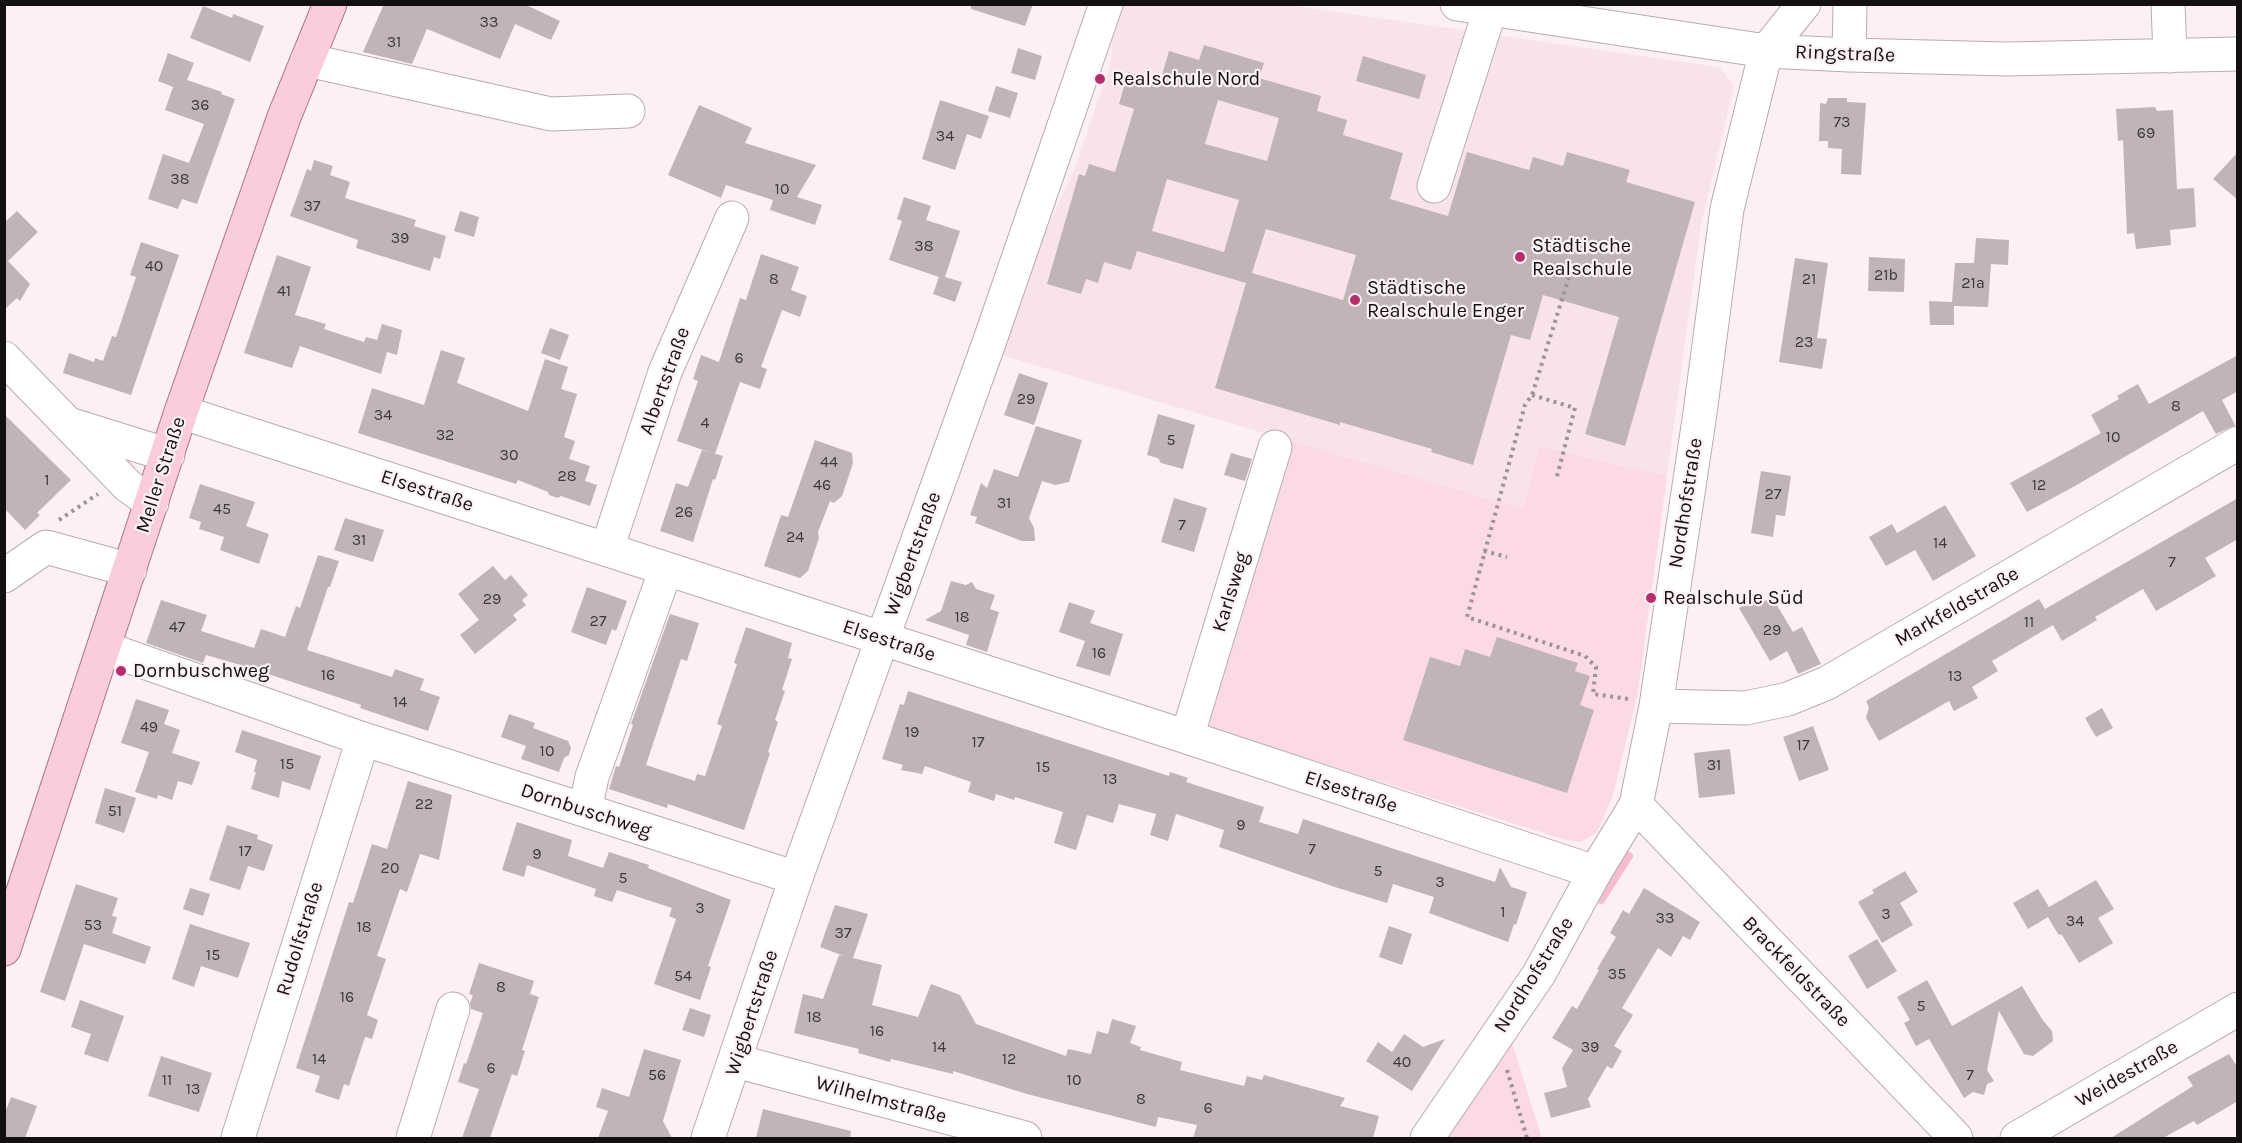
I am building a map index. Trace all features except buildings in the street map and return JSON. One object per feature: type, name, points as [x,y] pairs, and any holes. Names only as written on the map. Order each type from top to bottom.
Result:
[{"type":"main road","name":"Meller Straße","points":[[4,949],[182,412],[284,117],[330,4]]},
{"type":"street","name":"Wigbertstraße","points":[[708,1138],[736,1061],[796,878],[990,340],[1106,4]]},
{"type":"street","name":"Ringstraße","points":[[1457,4],[1767,51],[1849,56],[2007,59],[2238,54]]},
{"type":"street","name":"Nordhofstraße","points":[[1427,1138],[1539,974],[1595,872],[1636,805],[1656,705],[1700,413],[1727,209],[1767,51],[1804,4]]},
{"type":"street","points":[[1849,56],[1850,4]]},
{"type":"street","points":[[2168,4],[2170,56]]},
{"type":"street","points":[[1434,186],[1490,10]]},
{"type":"street","points":[[307,60],[551,114],[628,111]]},
{"type":"street","name":"Albertstraße","points":[[607,549],[665,372],[732,218]]},
{"type":"street","points":[[4,358],[121,479],[152,503]]},
{"type":"street","name":"Elsestraße","points":[[182,412],[1187,737],[1595,872]]},
{"type":"street","points":[[68,423],[168,455]]},
{"type":"street","name":"Markfeldstraße","points":[[1656,705],[1746,708],[1788,699],[1827,683],[2238,442]]},
{"type":"street","name":"Karlsweg","points":[[1187,737],[1275,447]]},
{"type":"street","points":[[4,576],[46,547],[130,570]]},
{"type":"street","points":[[585,810],[592,777],[666,568]]},
{"type":"street","name":"Dornbuschweg","points":[[104,648],[363,739],[796,878]]},
{"type":"street","name":"Rudolfstraße","points":[[238,1138],[363,739]]},
{"type":"street","name":"Brackfeldstraße","points":[[1636,805],[1956,1138]]},
{"type":"street","points":[[413,1138],[453,1009]]},
{"type":"street","name":"Weidestraße","points":[[2017,1138],[2238,1009]]},
{"type":"street","name":"Wilhelmstraße","points":[[736,1061],[1025,1138]]},
{"type":"path","points":[[1569,277],[1532,395],[1525,405],[1467,617],[1584,656],[1596,667],[1593,694],[1656,705]]},
{"type":"path","points":[[1532,395],[1575,408],[1557,480]]},
{"type":"path","points":[[46,547],[57,521],[121,479]]},
{"type":"path","points":[[1484,551],[1507,557]]},
{"type":"path","points":[[1491,1045],[1506,1066],[1527,1138]]},
{"type":"shaded area","name":"Städtische Realschule Enger","points":[[1124,5],[1289,5],[1719,67],[1734,86],[1701,225],[1667,476],[1539,446],[1523,510],[1001,355],[1035,255],[1074,170],[1110,66],[1113,37]]},
{"type":"shaded area","points":[[1291,441],[1523,509],[1539,446],[1667,476],[1638,692],[1613,795],[1597,833],[1581,842],[1566,840],[1204,726]]},
{"type":"shaded area","points":[[1508,1030],[1542,1138],[1436,1138]]},
{"type":"waterway","points":[[1601,900],[1629,856]]},
{"type":"place","name":"Realschule Nord","points":[[1100,79]]},
{"type":"place","name":"Städtische Realschule","points":[[1520,257]]},
{"type":"place","name":"Städtische Realschule Enger","points":[[1355,300]]},
{"type":"place","name":"Realschule Süd","points":[[1651,598]]},
{"type":"place","name":"Dornbuschweg","points":[[121,671]]}]
